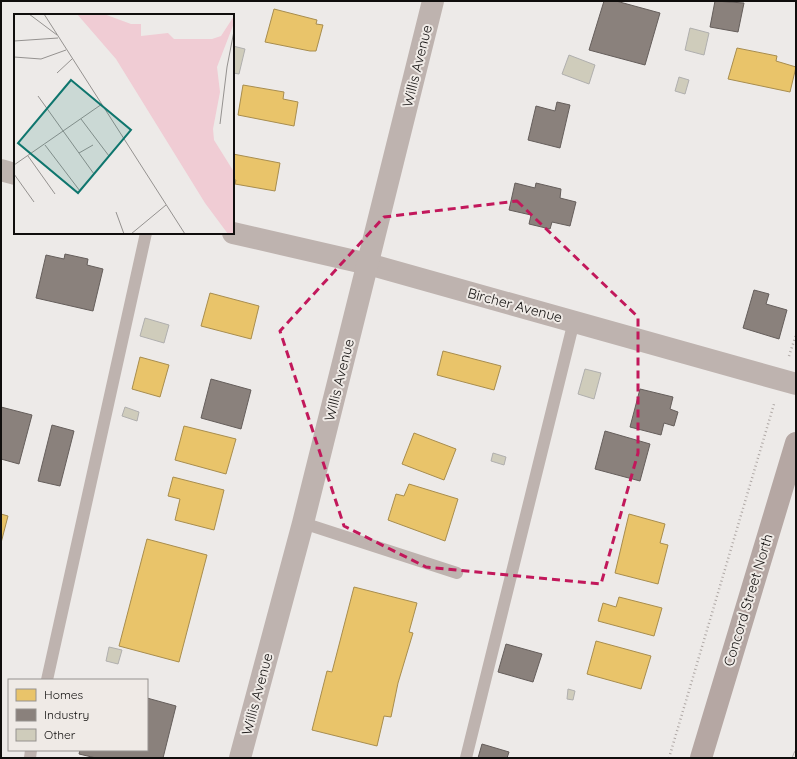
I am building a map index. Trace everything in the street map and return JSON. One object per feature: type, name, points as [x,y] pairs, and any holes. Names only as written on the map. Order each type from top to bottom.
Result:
[{"type":"main road","name":"Concord Street North","points":[[701,758],[796,443]]},
{"type":"street","name":"Willis Avenue","points":[[240,758],[303,523],[433,1]]},
{"type":"street","points":[[1,170],[14,174]]},
{"type":"street","name":"Bircher Avenue","points":[[234,233],[368,264],[789,381]]},
{"type":"lane","points":[[47,679],[146,234]]},
{"type":"lane","points":[[466,758],[574,321]]},
{"type":"lane","points":[[303,523],[457,573]]},
{"type":"path","points":[[669,758],[789,381],[796,335]]},
{"type":"highlighted area","points":[[517,201],[638,317],[638,453],[601,584],[426,567],[344,526],[280,331],[384,217]]},
{"type":"building: Homes","points":[[274,9],[317,20],[316,24],[323,25],[316,51],[265,42]]},
{"type":"building: Homes","points":[[737,48],[777,56],[776,61],[796,67],[790,92],[728,79]]},
{"type":"building: Homes","points":[[243,85],[284,92],[283,99],[298,102],[294,126],[238,115]]},
{"type":"building: Homes","points":[[234,154],[280,163],[275,191],[235,184],[236,180],[234,180]]},
{"type":"building: Homes","points":[[210,293],[259,306],[251,339],[201,326]]},
{"type":"building: Homes","points":[[443,351],[501,366],[494,390],[437,375]]},
{"type":"building: Homes","points":[[140,357],[169,365],[160,397],[132,389]]},
{"type":"building: Homes","points":[[184,426],[236,439],[226,474],[175,460]]},
{"type":"building: Homes","points":[[414,433],[456,449],[444,480],[402,464]]},
{"type":"building: Homes","points":[[173,477],[224,490],[214,530],[175,520],[180,499],[168,496]]},
{"type":"building: Homes","points":[[409,484],[458,499],[445,541],[388,520],[396,494],[404,496]]},
{"type":"building: Homes","points":[[1,514],[8,516],[1,543]]},
{"type":"building: Homes","points":[[629,514],[665,524],[660,543],[668,545],[658,584],[615,573]]},
{"type":"building: Homes","points":[[147,539],[207,555],[179,662],[119,646]]},
{"type":"building: Homes","points":[[354,587],[417,603],[409,632],[413,633],[398,683],[391,717],[384,716],[377,746],[312,730],[327,671],[332,672]]},
{"type":"building: Homes","points":[[619,597],[662,608],[654,636],[598,621],[603,603],[616,607]]},
{"type":"building: Homes","points":[[596,641],[651,656],[641,689],[587,674]]},
{"type":"building: Industry","points":[[604,1],[616,1],[660,13],[645,65],[589,50]]},
{"type":"building: Industry","points":[[715,1],[744,3],[738,32],[710,27]]},
{"type":"building: Industry","points":[[557,102],[570,105],[560,148],[528,140],[536,106],[555,111]]},
{"type":"building: Industry","points":[[515,183],[535,188],[536,183],[561,189],[560,198],[576,202],[570,226],[552,222],[550,229],[529,224],[531,215],[509,210]]},
{"type":"building: Industry","points":[[65,254],[88,259],[87,265],[103,269],[93,311],[36,298],[46,255],[64,259]]},
{"type":"building: Industry","points":[[754,290],[769,294],[766,304],[787,310],[779,339],[743,328]]},
{"type":"building: Industry","points":[[211,379],[251,390],[241,429],[201,418]]},
{"type":"building: Industry","points":[[640,389],[673,397],[670,409],[678,412],[674,426],[664,423],[661,435],[630,427]]},
{"type":"building: Industry","points":[[1,407],[32,415],[19,464],[1,459]]},
{"type":"building: Industry","points":[[52,425],[74,431],[60,486],[38,481]]},
{"type":"building: Industry","points":[[605,431],[650,444],[640,481],[595,469]]},
{"type":"building: Industry","points":[[506,644],[542,654],[533,682],[498,672]]},
{"type":"building: Industry","points":[[148,698],[176,706],[163,758],[96,758],[79,754],[80,751],[148,751]]},
{"type":"building: Industry","points":[[482,744],[509,752],[507,758],[478,758]]},
{"type":"building: Other","points":[[690,28],[709,33],[704,55],[685,50]]},
{"type":"building: Other","points":[[234,46],[245,49],[239,74],[234,73]]},
{"type":"building: Other","points":[[569,55],[595,65],[589,84],[562,74]]},
{"type":"building: Other","points":[[679,77],[689,80],[685,94],[675,91]]},
{"type":"building: Other","points":[[145,318],[169,325],[164,343],[140,336]]},
{"type":"building: Other","points":[[585,369],[601,373],[594,399],[578,394]]},
{"type":"building: Other","points":[[125,407],[139,412],[137,421],[122,416]]},
{"type":"building: Other","points":[[493,453],[506,457],[504,465],[491,461]]},
{"type":"building: Other","points":[[109,647],[122,650],[118,664],[106,661]]},
{"type":"building: Other","points":[[568,689],[575,691],[573,700],[567,699]]},
{"type":"railway","points":[[794,758],[796,753]]}]
